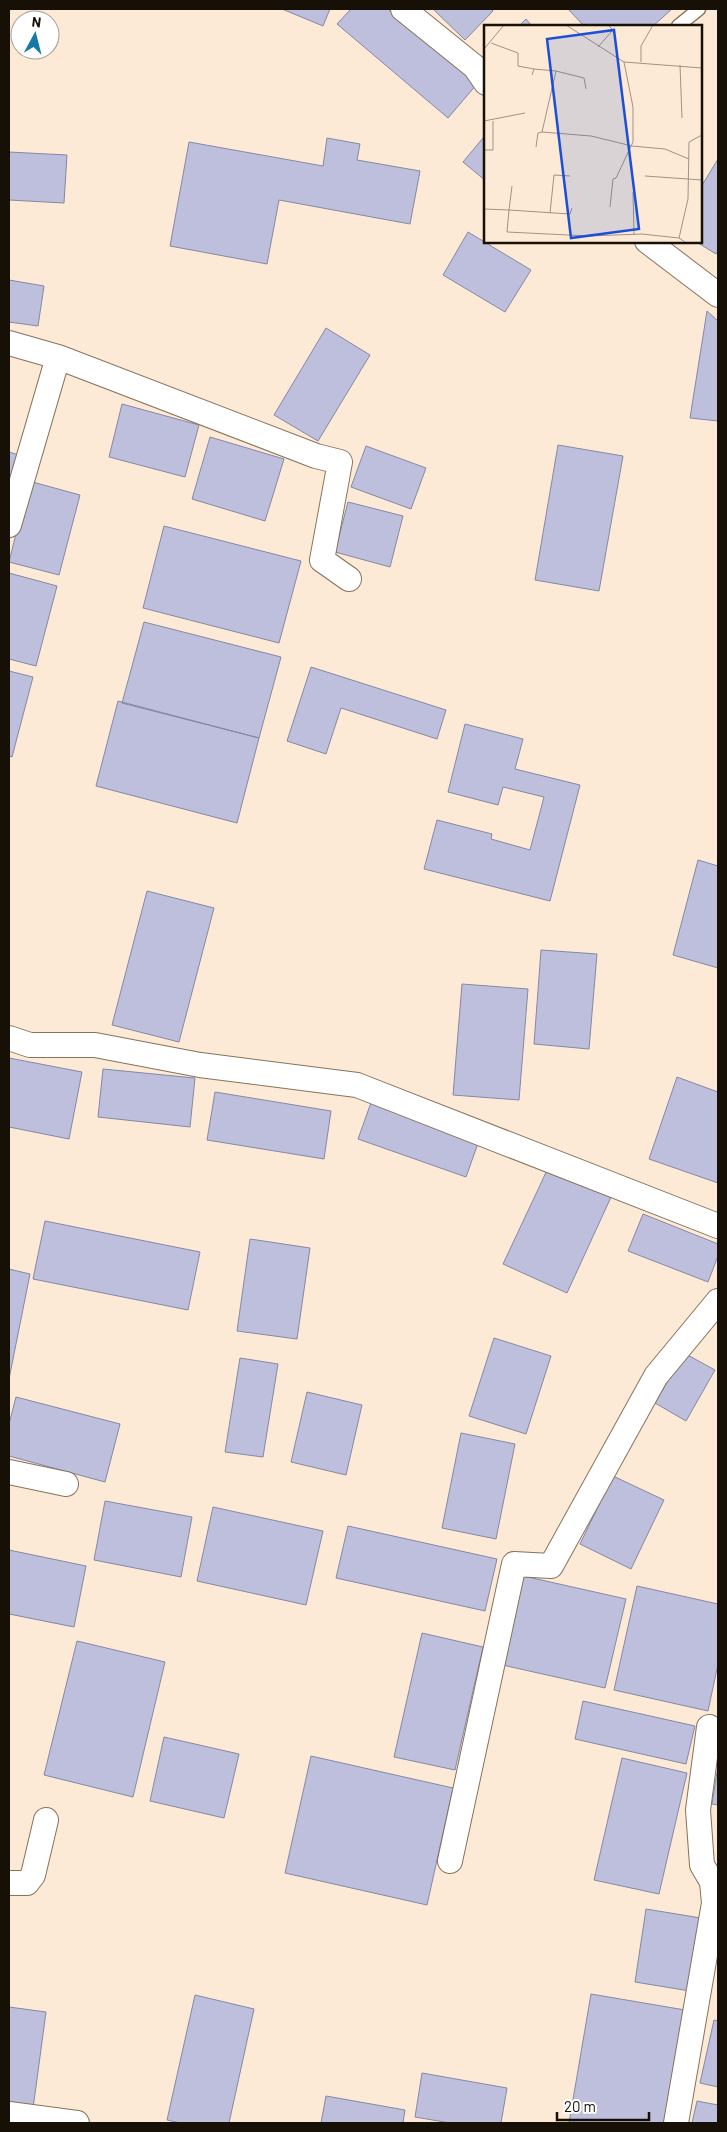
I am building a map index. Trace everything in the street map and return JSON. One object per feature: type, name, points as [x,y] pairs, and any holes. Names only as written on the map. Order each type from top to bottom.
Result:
[{"type":"street","points":[[403,9],[475,66],[484,80]]},
{"type":"street","points":[[648,242],[718,295]]},
{"type":"street","points":[[9,343],[58,357],[316,456],[340,462],[322,560],[349,579]]},
{"type":"street","points":[[9,525],[58,357]]},
{"type":"street","points":[[9,1038],[30,1045],[95,1045],[200,1065],[357,1085],[718,1226]]},
{"type":"street","points":[[450,1861],[514,1564],[551,1566],[656,1376],[718,1301]]},
{"type":"street","points":[[9,1472],[66,1484]]},
{"type":"street","points":[[676,2123],[714,1903],[712,1882],[702,1865],[698,1810],[709,1727]]},
{"type":"street","points":[[9,1883],[27,1883],[33,1875],[46,1820]]},
{"type":"street","points":[[9,2114],[77,2123]]},
{"type":"lane","points":[[679,25],[699,9]]},
{"type":"building","points":[[282,9],[330,9],[323,26]]},
{"type":"building","points":[[351,9],[388,9],[477,84],[448,118],[337,24]]},
{"type":"building","points":[[433,9],[491,9],[493,11],[465,40]]},
{"type":"building","points":[[568,9],[672,9],[654,25],[583,25]]},
{"type":"building","points":[[526,19],[531,25],[520,25]]},
{"type":"building","points":[[327,138],[360,144],[357,160],[420,171],[410,224],[279,200],[267,264],[170,246],[189,142],[323,166]]},
{"type":"building","points":[[483,138],[484,139],[484,179],[463,162]]},
{"type":"building","points":[[9,152],[67,155],[64,203],[9,200]]},
{"type":"building","points":[[718,159],[718,251],[716,254],[697,242],[702,242],[702,185]]},
{"type":"building","points":[[468,232],[531,270],[505,312],[443,275]]},
{"type":"building","points":[[9,280],[44,286],[38,326],[9,322]]},
{"type":"building","points":[[707,311],[718,321],[718,421],[690,418]]},
{"type":"building","points":[[326,328],[370,355],[318,441],[274,415]]},
{"type":"building","points":[[122,404],[199,425],[185,477],[109,457]]},
{"type":"building","points":[[210,437],[284,459],[265,521],[192,499]]},
{"type":"building","points":[[558,445],[623,456],[599,591],[535,580]]},
{"type":"building","points":[[366,446],[426,468],[411,509],[351,487]]},
{"type":"building","points":[[9,452],[19,455],[9,480]]},
{"type":"building","points":[[29,481],[80,495],[59,575],[9,562]]},
{"type":"building","points":[[348,502],[403,516],[390,567],[335,552]]},
{"type":"building","points":[[164,526],[301,561],[279,643],[143,608]]},
{"type":"building","points":[[9,573],[57,586],[36,666],[9,659]]},
{"type":"building","points":[[144,622],[281,657],[259,738],[122,703]]},
{"type":"building","points":[[311,667],[446,710],[437,739],[341,708],[326,754],[287,741]]},
{"type":"building","points":[[9,671],[33,677],[12,757],[9,756]]},
{"type":"building","points":[[118,701],[259,738],[237,823],[96,786]]},
{"type":"building","points":[[465,724],[523,739],[515,769],[580,785],[550,901],[424,869],[437,820],[492,834],[491,839],[530,850],[544,797],[503,787],[498,805],[448,792]]},
{"type":"building","points":[[698,860],[718,866],[718,968],[673,955]]},
{"type":"building","points":[[147,891],[214,908],[179,1042],[112,1025]]},
{"type":"building","points":[[541,950],[597,954],[589,1049],[534,1044]]},
{"type":"building","points":[[462,984],[528,989],[519,1100],[453,1095]]},
{"type":"building","points":[[9,1058],[82,1072],[69,1139],[9,1127]]},
{"type":"building","points":[[103,1069],[195,1078],[190,1127],[98,1117]]},
{"type":"building","points":[[677,1077],[718,1092],[718,1183],[649,1159]]},
{"type":"building","points":[[215,1092],[331,1111],[324,1159],[207,1140]]},
{"type":"building","points":[[373,1097],[481,1135],[466,1177],[358,1139]]},
{"type":"building","points":[[549,1166],[612,1195],[567,1293],[503,1264]]},
{"type":"building","points":[[643,1214],[718,1244],[718,1256],[708,1282],[628,1251]]},
{"type":"building","points":[[45,1221],[200,1252],[188,1310],[33,1279]]},
{"type":"building","points":[[250,1239],[310,1248],[297,1339],[237,1331]]},
{"type":"building","points":[[9,1269],[30,1274],[9,1379]]},
{"type":"building","points":[[494,1338],[551,1356],[526,1434],[469,1416]]},
{"type":"building","points":[[684,1353],[715,1370],[686,1421],[655,1403]]},
{"type":"building","points":[[240,1358],[278,1364],[263,1457],[225,1452]]},
{"type":"building","points":[[307,1392],[362,1405],[346,1475],[291,1462]]},
{"type":"building","points":[[16,1397],[120,1424],[105,1482],[9,1456],[9,1424]]},
{"type":"building","points":[[461,1433],[515,1444],[496,1539],[442,1528]]},
{"type":"building","points":[[613,1476],[664,1500],[631,1569],[580,1544]]},
{"type":"building","points":[[105,1501],[192,1517],[181,1577],[94,1560]]},
{"type":"building","points":[[213,1507],[323,1531],[306,1605],[197,1581]]},
{"type":"building","points":[[348,1526],[497,1559],[485,1611],[336,1578]]},
{"type":"building","points":[[9,1550],[86,1566],[74,1627],[9,1614]]},
{"type":"building","points":[[519,1575],[626,1599],[605,1688],[498,1664]]},
{"type":"building","points":[[637,1586],[718,1604],[718,1664],[708,1711],[614,1690]]},
{"type":"building","points":[[422,1633],[483,1647],[455,1770],[394,1757]]},
{"type":"building","points":[[77,1641],[165,1662],[133,1797],[44,1775]]},
{"type":"building","points":[[583,1701],[695,1726],[686,1764],[575,1739]]},
{"type":"building","points":[[164,1737],[239,1754],[224,1818],[150,1801]]},
{"type":"building","points":[[311,1756],[453,1788],[427,1905],[285,1873]]},
{"type":"building","points":[[622,1758],[687,1773],[659,1894],[594,1880]]},
{"type":"building","points":[[718,1766],[718,1805],[712,1804]]},
{"type":"building","points":[[646,1909],[707,1919],[696,1992],[635,1982]]},
{"type":"building","points":[[591,1994],[685,2010],[665,2123],[569,2123]]},
{"type":"building","points":[[195,1995],[254,2009],[229,2123],[180,2123],[167,2120]]},
{"type":"building","points":[[9,2007],[46,2012],[32,2116],[9,2112]]},
{"type":"building","points":[[714,2020],[718,2021],[718,2087],[700,2083]]},
{"type":"building","points":[[422,2073],[507,2088],[501,2123],[450,2123],[415,2117]]},
{"type":"building","points":[[326,2096],[405,2110],[403,2123],[321,2123]]},
{"type":"building","points":[[697,2101],[718,2105],[718,2123],[692,2123]]}]
